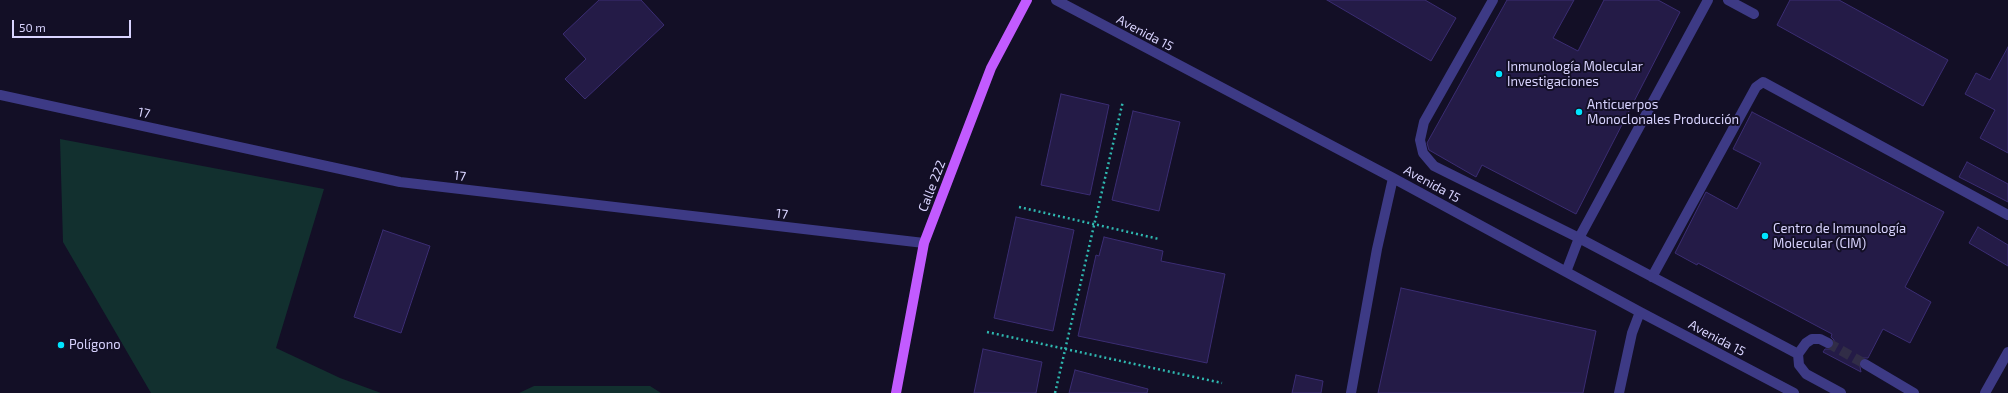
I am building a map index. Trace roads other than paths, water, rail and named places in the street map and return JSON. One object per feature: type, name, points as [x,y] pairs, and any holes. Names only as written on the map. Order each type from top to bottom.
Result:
[{"type":"main road","name":"Calle 222","points":[[896,393],[924,243],[990,68],[1027,0]]},
{"type":"street","name":"Avenida 15","points":[[1056,0],[1393,178],[1640,312],[1794,393]]},
{"type":"street","points":[[1493,0],[1424,122],[1420,140],[1424,153],[1434,166],[1579,238],[1798,354]]},
{"type":"street","points":[[1566,272],[1579,238],[1708,0]]},
{"type":"street","points":[[1728,0],[1754,14]]},
{"type":"street","points":[[1652,277],[1756,87],[1763,82],[2008,215]]},
{"type":"street","name":"17","points":[[0,95],[400,182],[924,243]]},
{"type":"street","points":[[1351,393],[1377,249],[1393,178]]},
{"type":"street","points":[[1619,393],[1632,333],[1640,312]]},
{"type":"street","points":[[1828,343],[1820,339],[1812,339],[1798,354],[1799,365],[1806,374],[1841,393]]},
{"type":"street","points":[[1984,393],[2008,352]]},
{"type":"street","points":[[1865,364],[1914,393]]},
{"type":"tunnel","points":[[1828,343],[1865,364]]},
{"type":"place","name":"Inmunología Molecular Investigaciones","points":[[1499,74]]},
{"type":"place","name":"Anticuerpos Monoclonales Producción","points":[[1579,112]]},
{"type":"place","name":"Centro de Inmunología Molecular (CIM)","points":[[1765,236]]},
{"type":"place","name":"Polígono","points":[[61,345]]}]
